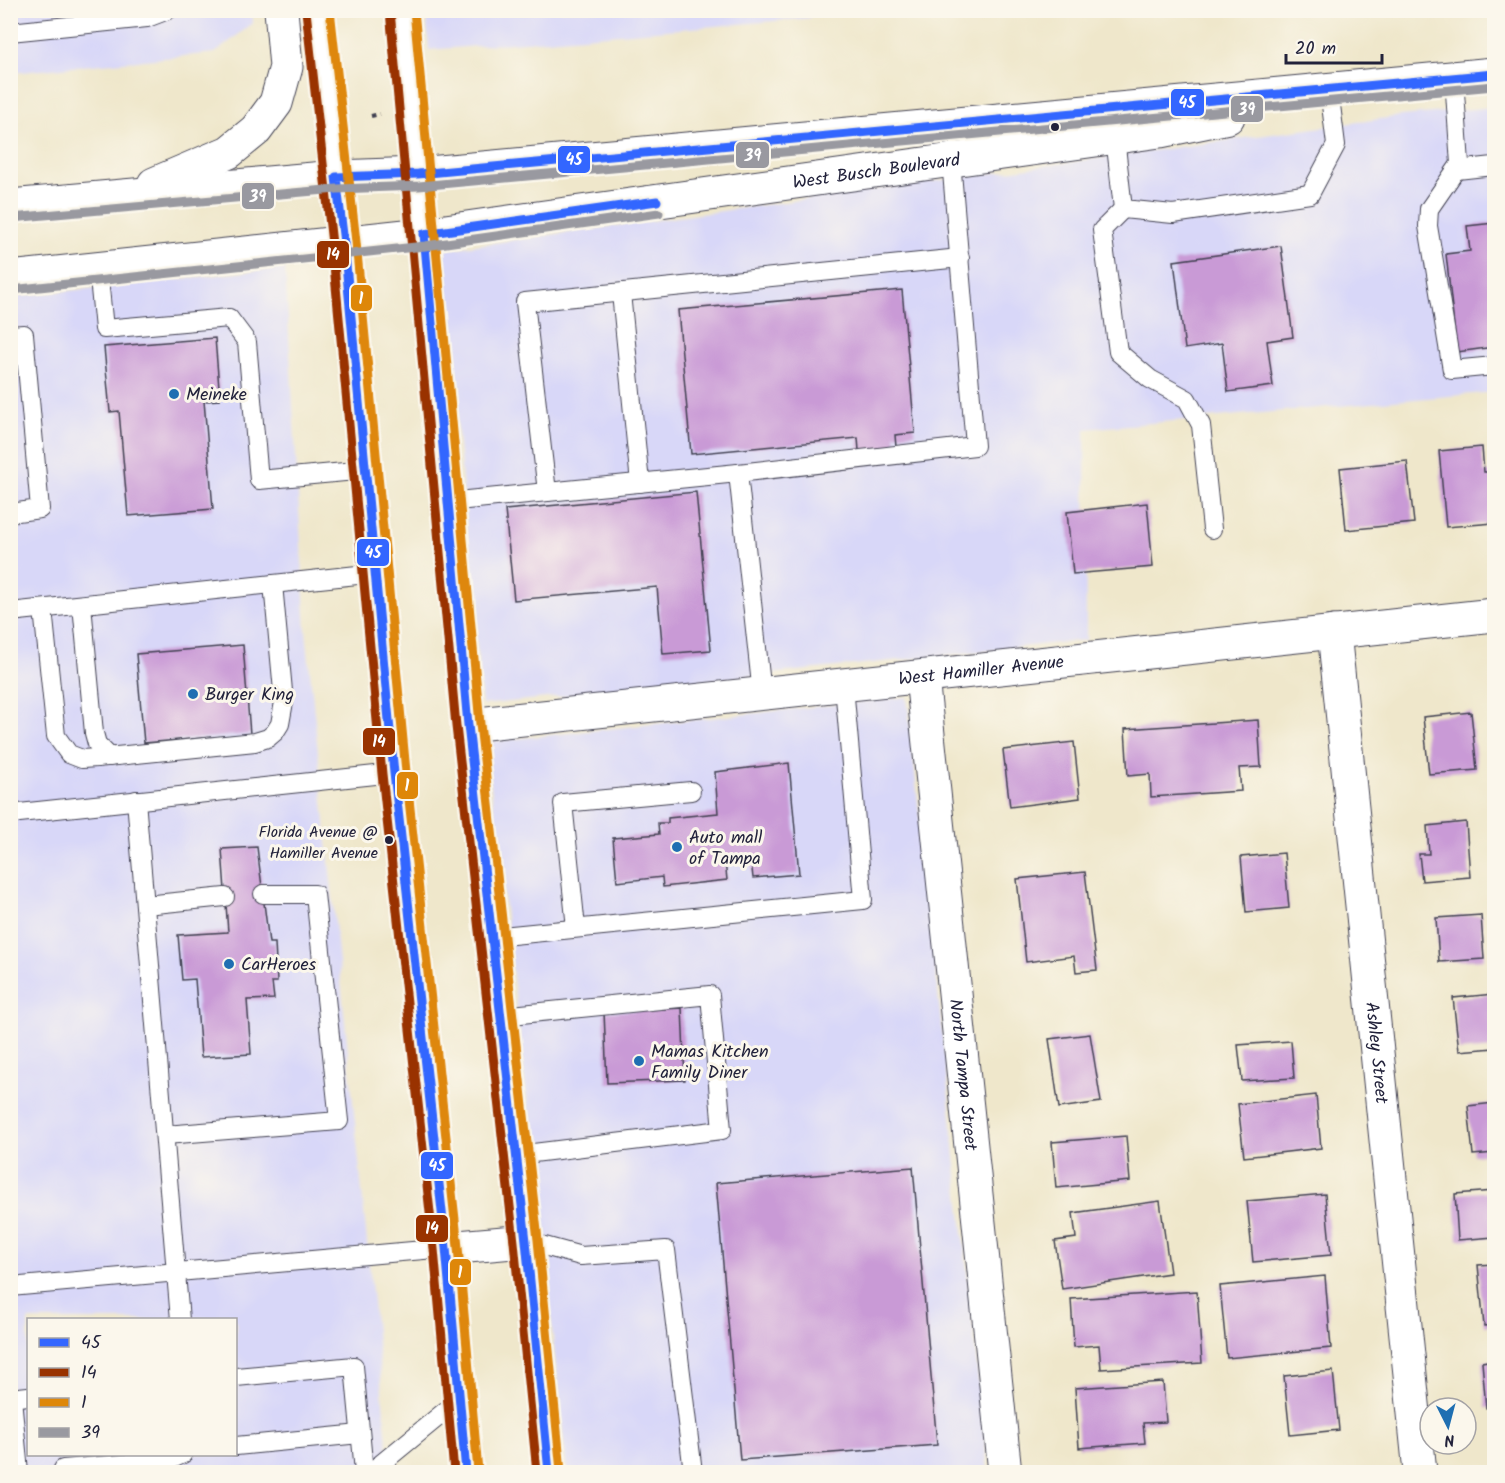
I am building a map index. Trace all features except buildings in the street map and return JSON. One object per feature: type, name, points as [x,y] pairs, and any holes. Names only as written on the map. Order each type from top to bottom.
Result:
[{"type":"main road","points":[[130,195],[229,152],[256,130],[276,103],[284,79],[286,67],[281,10]]},
{"type":"main road","points":[[318,10],[344,243],[394,773],[446,1248],[466,1473]]},
{"type":"main road","points":[[402,10],[468,725],[517,1155],[549,1473]]},
{"type":"main road","name":"West Busch Boulevard","points":[[10,206],[336,177],[418,174],[1494,74]]},
{"type":"main road","name":"West Busch Boulevard","points":[[10,278],[423,234],[1160,131],[1407,82]]},
{"type":"main road","name":"West Hamiller Avenue","points":[[468,725],[1494,615]]},
{"type":"main road","name":"Ashley Street","points":[[1334,632],[1420,1473]]},
{"type":"main road","name":"North Tampa Street","points":[[922,677],[1005,1473]]},
{"type":"main road","points":[[446,1248],[526,1241]]},
{"type":"lane","points":[[10,32],[43,19],[147,18],[168,10]]},
{"type":"lane","points":[[1454,78],[1460,165],[1429,209],[1428,226],[1452,370],[1494,366]]},
{"type":"lane","points":[[1123,209],[1173,214],[1310,194],[1336,145],[1330,97]]},
{"type":"lane","points":[[1115,137],[1123,209]]},
{"type":"lane","points":[[447,502],[738,473],[975,446],[951,160]]},
{"type":"lane","points":[[1457,170],[1494,166]]},
{"type":"lane","points":[[1123,209],[1102,230],[1118,352],[1150,379],[1187,399],[1202,425],[1212,529]]},
{"type":"lane","points":[[547,492],[525,302],[960,258]]},
{"type":"lane","points":[[98,268],[104,329],[229,318],[247,342],[259,480],[366,470]]},
{"type":"lane","points":[[621,293],[640,483]]},
{"type":"lane","points":[[10,335],[24,334],[40,509],[10,513]]},
{"type":"lane","points":[[738,473],[762,694]]},
{"type":"lane","points":[[10,612],[376,573]]},
{"type":"lane","points":[[43,609],[56,736],[69,754],[82,759],[247,744],[268,738],[275,732],[280,724],[284,702],[273,584]]},
{"type":"lane","points":[[82,605],[94,734],[97,744],[110,757]]},
{"type":"lane","points":[[492,937],[863,900],[844,686]]},
{"type":"lane","points":[[10,814],[394,773]]},
{"type":"lane","points":[[576,928],[562,803],[691,792]]},
{"type":"lane","points":[[136,800],[180,1318]]},
{"type":"lane","points":[[165,1135],[339,1121],[315,894],[263,894]]},
{"type":"lane","points":[[145,905],[225,897]]},
{"type":"lane","points":[[501,1016],[710,995],[722,1130],[517,1155]]},
{"type":"lane","points":[[526,1241],[581,1256],[666,1250],[693,1473]]},
{"type":"lane","points":[[10,1287],[446,1248]]},
{"type":"lane","points":[[237,1377],[354,1366],[364,1473]]},
{"type":"lane","points":[[17,1397],[19,1473]]},
{"type":"lane","points":[[371,1473],[460,1399]]},
{"type":"lane","points":[[237,1446],[360,1434]]},
{"type":"lane","points":[[63,1465],[170,1460],[180,1456]]},
{"type":"shaded area","points":[[808,10],[810,18],[429,50],[426,11]]},
{"type":"shaded area","points":[[11,11],[252,11],[253,23],[215,53],[11,73]]},
{"type":"shaded area","points":[[1494,107],[1494,392],[1085,429],[1086,640],[482,705],[442,250],[1402,116]]},
{"type":"shaded area","points":[[285,268],[306,632],[390,1472],[11,1472],[10,297]]},
{"type":"shaded area","points":[[907,697],[988,1472],[567,1472],[541,1220],[486,742]]},
{"type":"transit line","name":"1","points":[[330,10],[356,242],[406,772],[458,1247],[478,1471]]},
{"type":"transit line","name":"1","points":[[414,10],[480,724],[538,1240],[561,1471]]},
{"type":"transit line","name":"14","points":[[306,11],[332,244],[382,774],[434,1249],[454,1472]]},
{"type":"transit line","name":"14","points":[[390,11],[456,726],[514,1242],[537,1472]]},
{"type":"transit line","name":"45","points":[[466,1472],[446,1248],[394,773],[336,177],[418,174],[1494,74]]},
{"type":"transit line","name":"39","points":[[11,218],[337,189],[419,186],[1494,86]]},
{"type":"transit line","name":"45","points":[[549,1472],[526,1241],[468,725],[424,234],[657,201]]},
{"type":"transit line","name":"39","points":[[11,290],[425,246],[659,213]]},
{"type":"place","name":"Meineke","points":[[174,394]]},
{"type":"place","name":"Burger King","points":[[193,694]]},
{"type":"place","name":"Florida Avenue @ Hamiller Avenue","points":[[389,840]]},
{"type":"place","name":"Auto mall of Tampa","points":[[677,847]]},
{"type":"place","name":"CarHeroes","points":[[229,964]]},
{"type":"place","name":"Mamas Kitchen Family Diner","points":[[639,1061]]}]
